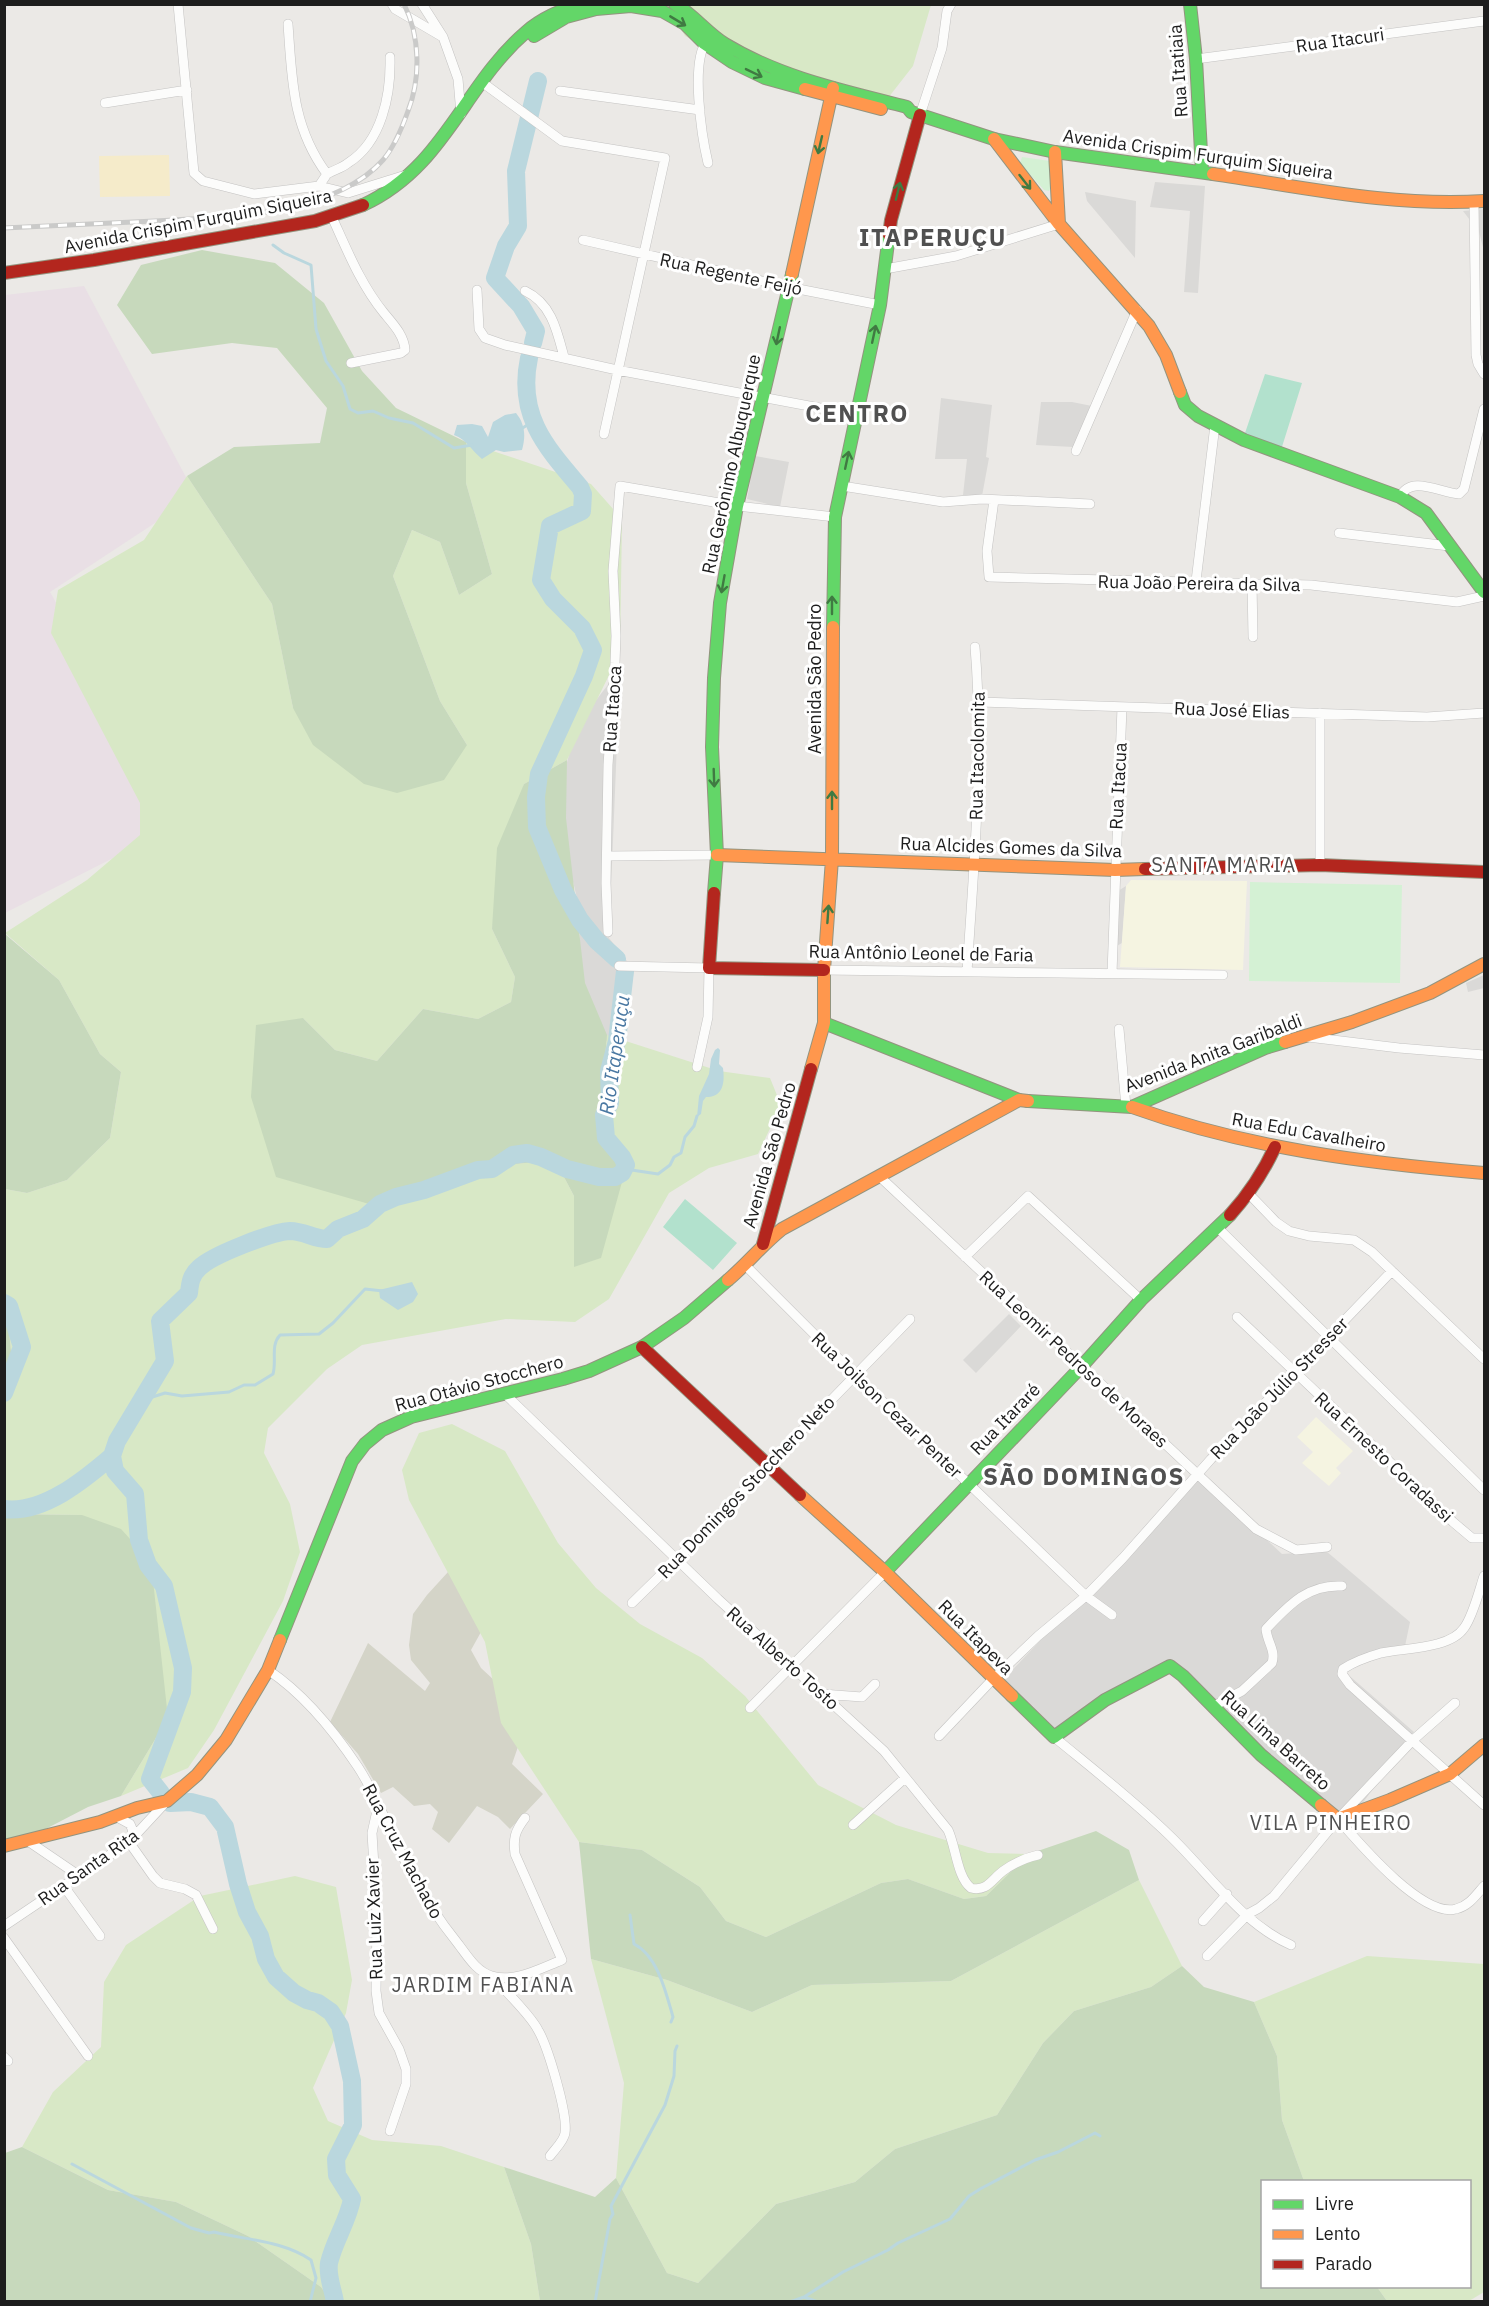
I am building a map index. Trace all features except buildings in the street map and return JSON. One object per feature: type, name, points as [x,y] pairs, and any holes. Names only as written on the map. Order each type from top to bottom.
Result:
[{"type":"street","points":[[178,4],[194,173],[203,181],[254,194],[319,186],[348,193],[412,174]]},
{"type":"street","points":[[392,4],[395,9],[443,38]]},
{"type":"street","points":[[422,4],[443,38],[458,79],[461,114]]},
{"type":"street","name":"Avenida Crispim Furquim Siqueira","points":[[4,273],[94,260],[332,217],[378,199],[412,174],[508,51],[536,25],[562,6],[579,4]]},
{"type":"street","name":"Avenida Crispim Furquim Siqueira","points":[[675,4],[684,9],[708,39]]},
{"type":"street","name":"Rua Itatiaia","points":[[1190,4],[1196,59],[1202,171]]},
{"type":"street","name":"Avenida Crispim Furquim Siqueira","points":[[508,51],[519,48],[539,31],[566,17],[596,9],[631,6],[662,11],[708,39],[723,43],[771,69],[832,93],[907,107],[916,114],[993,139],[1056,152],[1401,201],[1479,202]]},
{"type":"street","points":[[916,114],[942,48],[948,7]]},
{"type":"street","name":"Rua Itacuri","points":[[1196,59],[1485,21]]},
{"type":"street","points":[[288,24],[296,109],[314,156],[327,174]]},
{"type":"street","points":[[708,39],[699,85],[702,138],[708,163]]},
{"type":"street","points":[[319,186],[327,174],[348,164],[362,152],[373,136],[384,111],[390,83],[390,57]]},
{"type":"street","points":[[483,83],[562,141],[665,158],[604,434]]},
{"type":"street","points":[[105,103],[187,90]]},
{"type":"street","points":[[560,91],[700,110]]},
{"type":"street","name":"Rua Gerônimo Albuquerque","points":[[697,1067],[708,1017],[717,855],[712,747],[714,678],[720,603],[737,506],[764,398],[832,93]]},
{"type":"street","name":"Avenida São Pedro","points":[[763,1244],[824,1023],[824,970],[832,859],[833,538],[835,518],[880,304],[891,220],[916,114]]},
{"type":"street","points":[[993,139],[1059,224],[1137,310],[1166,355],[1185,405],[1198,416],[1244,440],[1400,497],[1426,513],[1485,595]]},
{"type":"street","points":[[1056,152],[1059,224]]},
{"type":"street","points":[[1479,202],[1476,356],[1485,374]]},
{"type":"street","points":[[332,217],[361,279],[378,306],[399,332],[405,345],[405,350],[401,353],[351,363]]},
{"type":"street","points":[[885,269],[956,256],[1059,224]]},
{"type":"street","name":"Rua Regente Feijó","points":[[583,240],[788,287],[880,304]]},
{"type":"street","points":[[477,290],[480,329],[485,338],[505,345],[617,370],[857,415]]},
{"type":"street","points":[[525,291],[538,297],[548,310],[558,333],[564,357]]},
{"type":"street","points":[[1076,451],[1137,310]]},
{"type":"street","points":[[1400,497],[1407,487],[1415,484],[1459,494],[1464,489],[1485,410]]},
{"type":"street","points":[[1196,581],[1215,425]]},
{"type":"street","name":"Rua Itaoca","points":[[608,932],[608,765],[616,636],[613,571],[620,486],[737,506]]},
{"type":"street","points":[[842,486],[943,502],[994,500],[1090,504]]},
{"type":"street","name":"Rua João Pereira da Silva","points":[[994,500],[987,551],[989,577],[1311,585],[1457,602],[1485,595]]},
{"type":"street","points":[[737,506],[835,518]]},
{"type":"street","points":[[1340,533],[1449,546]]},
{"type":"street","points":[[1252,583],[1253,638]]},
{"type":"street","name":"Rua Itacolomita","points":[[967,972],[980,702],[975,647]]},
{"type":"street","name":"Rua José Elias","points":[[980,702],[1427,717],[1485,713]]},
{"type":"street","name":"Rua Itacua","points":[[1112,973],[1114,870],[1122,707]]},
{"type":"street","points":[[1320,713],[1320,865]]},
{"type":"street","name":"Rua Alcides Gomes da Silva","points":[[608,856],[717,855],[1114,870],[1320,865],[1485,872]]},
{"type":"street","name":"Avenida Anita Garibaldi","points":[[824,1023],[1019,1100],[1129,1107],[1169,1092],[1265,1048],[1352,1022],[1430,993],[1485,964]]},
{"type":"street","name":"Rua Antônio Leonel de Faria","points":[[619,966],[1223,975]]},
{"type":"street","points":[[1352,1022],[1347,1033],[1355,1043]]},
{"type":"street","points":[[1119,1029],[1129,1107]]},
{"type":"street","points":[[1304,1036],[1485,1055]]},
{"type":"street","points":[[985,1087],[995,1094],[1000,1102],[985,1120]]},
{"type":"street","points":[[1169,1092],[1165,1110],[1170,1118],[1178,1123]]},
{"type":"street","points":[[763,1244],[794,1222],[1019,1100]]},
{"type":"street","name":"Rua Edu Cavalheiro","points":[[1129,1107],[1224,1136],[1275,1147],[1345,1159],[1485,1173]]},
{"type":"street","name":"Rua Itararé","points":[[750,1708],[885,1572],[1142,1300],[1218,1228],[1249,1194],[1275,1147]]},
{"type":"street","name":"Rua Leomir Pedroso de Moraes","points":[[879,1176],[1256,1529],[1296,1550],[1327,1546]]},
{"type":"street","points":[[1249,1194],[1276,1222],[1289,1231],[1309,1236],[1354,1240],[1392,1270],[1485,1359]]},
{"type":"street","points":[[965,1257],[1028,1196],[1142,1300]]},
{"type":"street","points":[[772,1209],[778,1220],[794,1222]]},
{"type":"street","points":[[1218,1228],[1485,1490]]},
{"type":"street","name":"Rua Otávio Stocchero","points":[[167,1801],[216,1754],[268,1670],[336,1497],[352,1461],[365,1444],[382,1430],[411,1417],[507,1395],[589,1371],[642,1347],[684,1318],[745,1265],[763,1244]]},
{"type":"street","name":"Rua Joilson Cezar Penter","points":[[745,1265],[855,1375],[1086,1596],[1112,1615]]},
{"type":"street","name":"Rua João Júlio Stresser","points":[[939,1736],[1038,1636],[1086,1596],[1211,1458],[1392,1270]]},
{"type":"street","name":"Rua Ernesto Coradassi","points":[[1237,1317],[1453,1522],[1472,1538],[1485,1538]]},
{"type":"street","name":"Rua Domingos Stocchero Neto","points":[[632,1602],[677,1560],[910,1319]]},
{"type":"street","name":"Rua Itapeva","points":[[642,1347],[767,1466],[885,1572],[1054,1737],[1169,1835],[1248,1914],[1275,1937],[1291,1944]]},
{"type":"street","name":"Rua Alberto Tosto","points":[[507,1395],[677,1560],[884,1751],[948,1830],[962,1877],[971,1888],[983,1888],[1012,1864],[1038,1855]]},
{"type":"street","points":[[1485,1576],[1465,1628],[1456,1637],[1423,1647],[1357,1660],[1343,1669],[1342,1674],[1350,1685],[1485,1805]]},
{"type":"street","points":[[1212,1707],[1242,1691],[1272,1663],[1273,1651],[1267,1640],[1266,1629],[1278,1616],[1304,1594],[1317,1588],[1342,1586]]},
{"type":"street","name":"Rua Lima Barreto","points":[[1054,1737],[1105,1700],[1170,1666],[1183,1676],[1261,1755],[1338,1819],[1360,1844],[1411,1893],[1449,1910],[1467,1904],[1485,1886]]},
{"type":"street","name":"Rua Cruz Machado","points":[[268,1670],[286,1682],[324,1723],[358,1767],[405,1863],[435,1915],[471,1961],[481,1971],[493,1977],[538,2028],[561,2102],[566,2132],[549,2156]]},
{"type":"street","points":[[822,1694],[862,1697],[875,1684]]},
{"type":"street","points":[[1207,1956],[1248,1914],[1274,1896],[1338,1819],[1413,1740],[1455,1703]]},
{"type":"street","points":[[1338,1819],[1450,1774],[1485,1745]]},
{"type":"street","points":[[853,1825],[905,1778]]},
{"type":"street","points":[[4,1846],[117,1817],[136,1808],[167,1801]]},
{"type":"street","name":"Rua Santa Rita","points":[[4,1926],[129,1842],[167,1801]]},
{"type":"street","name":"Rua Luiz Xavier","points":[[378,1806],[372,1833],[377,1916],[375,1990],[379,2013],[399,2049],[406,2069],[406,2084],[390,2131]]},
{"type":"street","points":[[117,1817],[130,1824],[133,1831],[129,1842],[153,1876],[160,1883],[185,1889],[195,1895],[213,1929]]},
{"type":"street","points":[[493,1977],[516,1977],[562,1960],[515,1854],[513,1840],[517,1828],[525,1818]]},
{"type":"street","points":[[28,1841],[78,1875]]},
{"type":"street","points":[[63,1885],[100,1936]]},
{"type":"street","points":[[1203,1921],[1227,1894]]},
{"type":"street","points":[[4,1938],[88,2056]]},
{"type":"shaded area","points":[[1155,182],[1205,186],[1198,293],[1184,292],[1190,211],[1150,207]]},
{"type":"shaded area","points":[[1085,192],[1136,201],[1135,258],[1087,201]]},
{"type":"shaded area","points":[[1484,209],[1484,251],[1479,232],[1463,211]]},
{"type":"shaded area","points":[[84,286],[196,496],[50,592],[180,824],[5,913],[5,295]]},
{"type":"shaded area","points":[[941,398],[992,405],[986,457],[989,458],[982,496],[963,495],[967,459],[935,459]]},
{"type":"shaded area","points":[[1041,402],[1072,402],[1092,406],[1073,447],[1036,445]]},
{"type":"shaded area","points":[[755,456],[789,462],[780,507],[747,499]]},
{"type":"shaded area","points":[[620,669],[609,938],[634,970],[623,1040],[596,1042],[577,967],[581,915],[559,823],[562,781],[577,725]]},
{"type":"shaded area","points":[[1131,880],[1247,881],[1243,970],[1120,967],[1126,886]]},
{"type":"shaded area","points":[[1126,886],[1122,943],[1115,947],[1118,891]]},
{"type":"shaded area","points":[[1484,975],[1484,988],[1468,992],[1466,983]]},
{"type":"shaded area","points":[[1009,1314],[1021,1326],[976,1373],[963,1360]]},
{"type":"shaded area","points":[[1316,1417],[1353,1451],[1336,1468],[1341,1473],[1329,1486],[1302,1463],[1313,1452],[1297,1437]]},
{"type":"shaded area","points":[[1197,1475],[1282,1554],[1326,1551],[1410,1622],[1405,1646],[1378,1651],[1345,1672],[1414,1732],[1344,1829],[1337,1819],[1173,1671],[1105,1700],[1061,1736],[1002,1681]]},
{"type":"shaded area","points":[[448,1572],[458,1582],[481,1632],[471,1650],[481,1668],[495,1681],[520,1741],[512,1764],[543,1794],[510,1829],[498,1817],[477,1806],[449,1843],[432,1829],[438,1812],[430,1804],[414,1806],[393,1787],[381,1793],[358,1754],[330,1722],[368,1643],[425,1691],[430,1683],[411,1660],[409,1645],[413,1614]]},
{"type":"green space","points":[[667,5],[931,5],[913,66],[888,98],[827,102],[761,77],[685,36]]},
{"type":"green space","points":[[1022,157],[1050,161],[1051,187],[1049,191],[1044,190],[1020,163]]},
{"type":"green space","points":[[202,250],[275,263],[324,303],[362,371],[396,408],[466,442],[466,483],[492,574],[459,595],[440,542],[412,530],[393,576],[440,701],[467,745],[444,780],[397,793],[364,784],[313,745],[293,708],[272,604],[187,476],[234,447],[320,443],[327,408],[277,348],[232,343],[152,354],[117,305],[141,265]]},
{"type":"green space","points":[[1265,374],[1302,383],[1281,450],[1244,436]]},
{"type":"green space","points":[[466,442],[591,484],[622,519],[620,653],[567,760],[524,784],[492,929],[515,977],[511,1002],[478,1019],[423,1009],[377,1061],[335,1050],[303,1018],[401,1204],[467,1169],[555,1160],[574,1196],[574,1267],[622,1182],[601,1104],[607,1035],[719,1071],[770,1078],[781,1105],[758,1154],[709,1168],[669,1193],[609,1299],[575,1322],[506,1319],[362,1345],[327,1369],[268,1428],[264,1453],[290,1504],[300,1552],[283,1601],[214,1730],[188,1768],[121,1796],[168,1718],[82,1515],[5,1514],[4,1379],[12,1362],[7,1309],[4,1307],[5,1189],[27,1193],[67,1180],[110,1138],[121,1072],[100,1054],[59,980],[5,933],[87,880],[140,835],[140,803],[51,633],[58,590],[144,540],[187,476],[272,604],[293,708],[467,745],[440,701],[393,576],[412,530],[440,542],[459,595],[492,574],[466,483]]},
{"type":"green space","points":[[567,760],[566,818],[585,983],[607,1035],[601,1104],[622,1182],[601,1258],[574,1267],[574,1196],[555,1160],[467,1169],[400,1204],[376,1206],[276,1177],[251,1097],[256,1025],[303,1018],[335,1050],[377,1061],[423,1009],[478,1019],[511,1002],[515,977],[492,929],[497,848],[524,784]]},
{"type":"green space","points":[[1250,882],[1402,885],[1400,983],[1249,981]]},
{"type":"green space","points":[[5,934],[59,980],[100,1054],[121,1072],[110,1138],[67,1180],[27,1193],[5,1189]]},
{"type":"green space","points":[[685,1199],[737,1243],[713,1270],[663,1227]]},
{"type":"green space","points":[[5,1307],[12,1362],[5,1379]]},
{"type":"green space","points":[[452,1424],[505,1451],[558,1543],[596,1588],[640,1624],[702,1658],[745,1696],[818,1785],[896,1825],[988,1853],[1029,1854],[986,1896],[964,1899],[908,1879],[881,1883],[766,1937],[726,1921],[700,1887],[642,1850],[579,1842],[501,1723],[485,1642],[409,1500],[402,1470],[419,1433]]},
{"type":"green space","points":[[5,1514],[82,1515],[121,1529],[151,1562],[168,1718],[121,1796],[88,1807],[5,1850]]},
{"type":"green space","points":[[1096,1831],[1129,1850],[1139,1880],[951,1981],[812,1985],[752,2012],[667,1980],[591,1959],[579,1842],[642,1850],[700,1887],[726,1921],[766,1937],[881,1883],[908,1879],[964,1899],[986,1896],[1029,1854]]},
{"type":"green space","points":[[295,1876],[336,1887],[352,1980],[346,2013],[313,2088],[328,2121],[372,2140],[441,2146],[504,2167],[531,2244],[540,2301],[331,2301],[321,2287],[248,2236],[176,2202],[108,2190],[22,2147],[53,2092],[101,2047],[104,1982],[126,1945],[200,1896]]},
{"type":"green space","points":[[1139,1880],[1182,1966],[1151,1987],[1074,2011],[1043,2043],[997,2115],[895,2149],[855,2182],[776,2204],[698,2283],[667,2273],[616,2178],[624,2083],[591,1959],[667,1980],[752,2012],[812,1985],[951,1981]]},
{"type":"green space","points":[[1367,1956],[1484,1964],[1484,2292],[1469,2301],[1387,2301],[1378,2288],[1471,2288],[1471,2180],[1304,2180],[1282,2120],[1277,2056],[1254,2002]]},
{"type":"green space","points":[[1182,1966],[1204,1987],[1254,2002],[1277,2056],[1282,2120],[1304,2180],[1261,2180],[1261,2288],[1378,2288],[1387,2301],[540,2301],[531,2244],[504,2167],[595,2197],[616,2178],[667,2273],[698,2283],[776,2204],[855,2182],[895,2149],[997,2115],[1043,2043],[1074,2011],[1151,1987]]},
{"type":"green space","points":[[22,2147],[108,2190],[176,2202],[248,2236],[321,2287],[331,2301],[5,2301],[5,2153]]},
{"type":"sand","points":[[169,155],[170,196],[100,197],[99,156]]},
{"type":"water","points":[[516,413],[524,430],[522,450],[504,452],[496,450],[482,459],[466,442],[454,435],[457,425],[472,424],[482,426],[488,437],[493,422],[505,415]]},
{"type":"water","points":[[718,1048],[720,1050],[719,1064],[723,1068],[722,1088],[716,1095],[706,1097],[701,1114],[697,1117],[699,1096],[709,1074],[711,1059]]},
{"type":"water","points":[[412,1282],[418,1294],[413,1302],[398,1310],[380,1298],[379,1290]]},
{"type":"waterway","name":"Rio Itaperuçu","points":[[533,343],[536,331],[521,306],[495,278],[506,246],[518,226],[516,171],[538,81]]},
{"type":"waterway","points":[[273,245],[284,253],[311,265],[316,329],[326,361],[343,386],[350,409],[358,413],[373,411],[389,418],[413,423],[454,448],[472,445]]},
{"type":"waterway","name":"Rio Itaperuçu","points":[[529,358],[526,378],[531,413],[545,443],[583,494],[582,511],[550,526],[541,580],[553,599],[582,628],[593,650],[584,676],[539,774],[536,797],[537,827],[563,890],[580,920],[597,941],[617,959]]},
{"type":"waterway","points":[[521,429],[532,422]]},
{"type":"waterway","name":"Rio Itaperuçu","points":[[161,1793],[150,1779],[182,1692],[183,1668],[164,1586],[148,1565],[139,1540],[135,1494],[115,1471],[112,1456],[117,1441],[165,1361],[160,1321],[189,1293],[194,1273],[216,1257],[281,1232],[300,1232],[327,1239],[338,1229],[363,1219],[380,1204],[478,1170],[492,1169],[513,1155],[527,1153],[567,1169],[599,1177],[615,1177],[622,1173],[626,1165],[606,1138],[604,1115],[610,1103],[609,1071],[617,1041],[625,971]]},
{"type":"waterway","points":[[625,1169],[658,1174],[681,1153],[685,1137],[694,1126],[697,1116]]},
{"type":"waterway","points":[[143,1400],[165,1393],[182,1396],[229,1392],[244,1385],[255,1385],[273,1374],[274,1348],[280,1335],[319,1334],[333,1323],[365,1289],[383,1291]]},
{"type":"waterway","points":[[4,1303],[9,1306],[22,1347],[4,1393]]},
{"type":"waterway","points":[[4,1509],[19,1509],[48,1501],[76,1485],[112,1456]]},
{"type":"waterway","name":"Rio Itaperuçu","points":[[170,1803],[191,1802],[210,1807],[225,1827],[247,1912],[260,1936],[266,1959],[276,1977],[294,1993],[318,2003],[331,2012],[340,2026],[352,2081],[353,2125],[336,2159],[337,2175],[352,2199],[329,2263],[329,2278],[335,2302]]},
{"type":"waterway","points":[[630,1915],[634,1944],[649,1957],[660,1976],[673,2017],[671,2022]]},
{"type":"waterway","points":[[595,2302],[610,2219],[613,2214],[611,2206],[665,2105],[674,2076],[677,2046]]},
{"type":"waterway","points":[[790,2302],[804,2297],[843,2272],[898,2243],[950,2219],[969,2196],[980,2189],[1035,2160],[1058,2152],[1095,2133],[1100,2136]]},
{"type":"waterway","points":[[72,2164],[191,2228],[264,2242],[289,2249],[311,2260],[316,2278],[310,2302]]},
{"type":"waterway","points":[[804,2297],[818,2302]]},
{"type":"railway","points":[[4,228],[250,214],[307,203],[331,195],[354,183],[374,169],[387,155],[401,130],[412,98],[417,71],[416,43],[404,4]]},
{"type":"traffic: fast","points":[[363,205],[391,189],[414,170],[434,148],[485,76],[526,32],[558,12],[579,4]]},
{"type":"traffic: fast","points":[[675,4],[725,44],[746,56],[791,75],[907,107],[911,112],[994,139],[1055,152],[1213,174]]},
{"type":"traffic: fast","points":[[1190,4],[1196,59],[1202,171]]},
{"type":"traffic: fast","points":[[534,36],[566,17],[596,9],[631,6],[662,11],[685,24],[704,43],[732,62],[765,78],[805,89]]},
{"type":"traffic: fast","points":[[833,627],[835,517],[880,305],[889,235]]},
{"type":"traffic: fast","points":[[714,893],[717,855],[712,747],[714,678],[720,603],[737,506],[792,274]]},
{"type":"traffic: fast","points":[[1180,392],[1185,405],[1198,416],[1244,440],[1400,497],[1426,513],[1484,592]]},
{"type":"traffic: fast","points":[[824,1023],[1019,1100]]},
{"type":"traffic: fast","points":[[1028,1101],[1132,1107],[1265,1048],[1285,1042]]},
{"type":"traffic: fast","points":[[885,1572],[1082,1366],[1141,1300],[1230,1215]]},
{"type":"traffic: fast","points":[[280,1640],[352,1461],[365,1444],[382,1430],[411,1417],[589,1371],[642,1347],[684,1318],[728,1280]]},
{"type":"traffic: fast","points":[[1012,1696],[1054,1737],[1105,1700],[1170,1666],[1183,1676],[1261,1755],[1321,1805]]},
{"type":"traffic: slow","points":[[792,274],[833,88]]},
{"type":"traffic: slow","points":[[805,89],[881,109]]},
{"type":"traffic: slow","points":[[994,139],[1059,224],[1149,326],[1166,355],[1180,392]]},
{"type":"traffic: slow","points":[[1055,152],[1059,224]]},
{"type":"traffic: slow","points":[[1213,174],[1382,199],[1484,201]]},
{"type":"traffic: slow","points":[[811,1069],[824,1023],[824,970],[832,859],[833,627]]},
{"type":"traffic: slow","points":[[717,855],[1115,870],[1145,869]]},
{"type":"traffic: slow","points":[[1285,1042],[1352,1022],[1430,993],[1484,964]]},
{"type":"traffic: slow","points":[[728,1280],[782,1229],[1019,1100],[1028,1101]]},
{"type":"traffic: slow","points":[[1132,1107],[1218,1133],[1306,1152],[1484,1173]]},
{"type":"traffic: slow","points":[[800,1495],[885,1572],[1012,1696]]},
{"type":"traffic: slow","points":[[4,1846],[100,1822],[137,1808],[167,1801],[197,1775],[226,1740],[268,1670],[280,1640]]},
{"type":"traffic: slow","points":[[1321,1805],[1338,1819],[1390,1800],[1450,1774],[1484,1745]]},
{"type":"traffic: jam","points":[[889,235],[891,220],[920,115]]},
{"type":"traffic: jam","points":[[4,273],[94,260],[315,221],[363,205]]},
{"type":"traffic: jam","points":[[1145,869],[1320,865],[1484,872]]},
{"type":"traffic: jam","points":[[714,893],[709,968],[824,970]]},
{"type":"traffic: jam","points":[[763,1244],[811,1069]]},
{"type":"traffic: jam","points":[[1230,1215],[1255,1183],[1275,1147]]},
{"type":"traffic: jam","points":[[642,1347],[800,1495]]},
{"type":"district","name":"ITAPERUÇU","points":[[933,237]]},
{"type":"district","name":"CENTRO","points":[[857,413]]},
{"type":"district","name":"SANTA MARIA","points":[[1224,864]]},
{"type":"district","name":"SÃO DOMINGOS","points":[[1084,1476]]},
{"type":"district","name":"VILA PINHEIRO","points":[[1331,1822]]},
{"type":"district","name":"JARDIM FABIANA","points":[[483,1984]]}]
